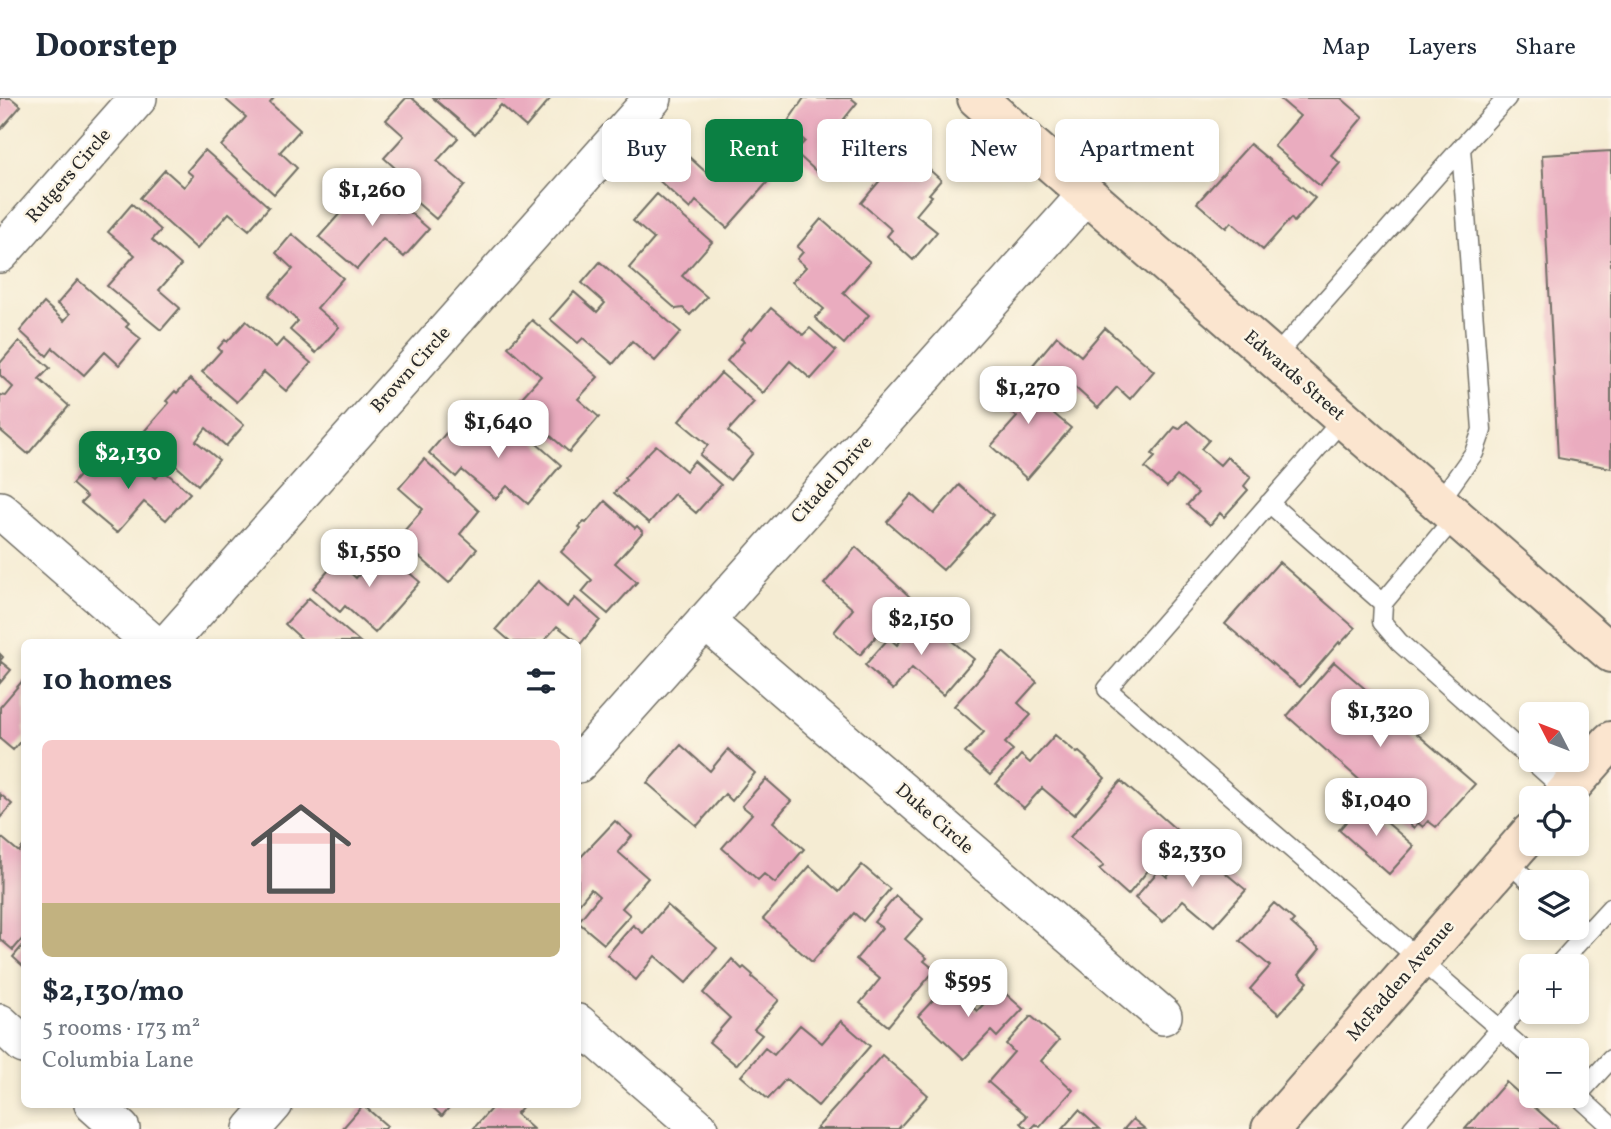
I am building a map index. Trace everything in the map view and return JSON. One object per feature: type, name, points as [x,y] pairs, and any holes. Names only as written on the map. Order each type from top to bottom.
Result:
[{"type":"street","name":"Rutgers Circle","points":[[0,254],[138,98]]},
{"type":"street","name":"Brown Circle","points":[[172,639],[653,98]]},
{"type":"street","name":"Edwards Street","points":[[977,98],[1611,653]]},
{"type":"street","name":"Citadel Drive","points":[[581,761],[1086,195]]},
{"type":"street","points":[[0,510],[148,639]]},
{"type":"street","name":"Duke Circle","points":[[705,621],[1163,1016]]},
{"type":"street","points":[[1572,786],[1611,741]]},
{"type":"street","name":"McFadden Avenue","points":[[1274,1128],[1419,960],[1519,871]]},
{"type":"street","points":[[0,1023],[21,1042]]},
{"type":"street","points":[[581,1026],[700,1129]]},
{"type":"street","points":[[97,1108],[121,1129]]},
{"type":"street","points":[[252,1129],[270,1108]]},
{"type":"lane","points":[[1274,358],[1507,98]]},
{"type":"lane","points":[[1461,148],[1482,430],[1447,510],[1383,603],[1382,622],[1399,642],[1554,786]]},
{"type":"lane","points":[[1343,419],[1107,689],[1519,1046]]},
{"type":"lane","points":[[1269,503],[1383,603]]},
{"type":"lane","points":[[1589,923],[1611,907]]},
{"type":"lane","points":[[1412,1129],[1519,1007]]},
{"type":"lane","points":[[1589,1082],[1611,1059]]},
{"type":"lane","points":[[1589,1106],[1611,1126]]},
{"type":"building","points":[[0,98],[11,98],[21,106],[0,130]]},
{"type":"building","points":[[224,98],[274,98],[270,103],[300,130],[280,152],[297,168],[274,194],[221,146],[246,117]]},
{"type":"building","points":[[406,98],[412,98],[458,138],[437,161],[465,185],[436,219],[407,194],[414,185],[384,158],[404,136],[386,120]]},
{"type":"building","points":[[433,98],[551,98],[526,127],[501,105],[475,134]]},
{"type":"building","points":[[804,98],[851,98],[857,103],[844,119],[817,119],[817,172],[803,159],[803,119],[789,119]]},
{"type":"building","points":[[1279,98],[1341,98],[1363,117],[1331,155],[1340,163],[1320,186],[1274,146],[1300,116]]},
{"type":"building","points":[[1250,144],[1315,198],[1294,222],[1291,218],[1263,250],[1231,222],[1226,228],[1197,203],[1216,182],[1219,182],[1219,179]]},
{"type":"building","points":[[205,150],[269,207],[249,230],[229,213],[197,249],[140,198],[165,170],[184,187],[193,176],[187,171]]},
{"type":"building","points":[[1611,151],[1611,468],[1558,458],[1542,155]]},
{"type":"building","points":[[691,159],[705,171],[705,182],[768,182],[727,228],[696,201],[690,209],[661,182],[691,182]]},
{"type":"building","points":[[932,172],[941,180],[916,215],[937,232],[913,260],[887,236],[892,230],[861,203],[879,182],[932,182]]},
{"type":"building","points":[[365,185],[396,212],[401,205],[429,229],[404,257],[383,239],[357,269],[319,237]]},
{"type":"building","points":[[657,194],[712,242],[682,276],[707,297],[690,315],[683,308],[676,309],[629,268],[654,239],[633,221]]},
{"type":"building","points":[[132,204],[161,230],[152,240],[181,265],[159,290],[180,308],[161,330],[107,286],[135,255],[108,232]]},
{"type":"building","points":[[821,219],[870,262],[843,293],[869,315],[844,344],[815,318],[824,309],[792,282],[806,267],[797,259],[803,252],[797,247]]},
{"type":"building","points":[[292,234],[343,278],[317,308],[339,327],[316,353],[290,330],[298,321],[269,296],[293,269],[276,253]]},
{"type":"building","points":[[600,262],[681,332],[655,361],[632,341],[613,364],[583,338],[578,343],[550,319],[574,292],[597,312],[605,303],[582,283]]},
{"type":"building","points":[[78,280],[129,324],[126,327],[141,339],[119,365],[105,352],[84,375],[53,348],[47,356],[20,331],[44,303],[64,321],[70,314],[57,304]]},
{"type":"building","points":[[771,308],[803,335],[810,328],[836,351],[811,379],[790,361],[763,393],[727,361],[744,341],[741,339],[750,328],[752,330]]},
{"type":"building","points":[[532,320],[598,377],[578,399],[599,417],[569,452],[515,405],[541,376],[508,347]]},
{"type":"building","points":[[246,321],[276,347],[283,339],[311,363],[286,391],[264,372],[237,402],[202,372],[221,351],[218,348]]},
{"type":"building","points":[[1105,328],[1154,371],[1130,399],[1117,387],[1098,408],[1069,382],[1061,391],[1032,366],[1057,336],[1081,356]]},
{"type":"building","points":[[19,341],[50,368],[39,379],[69,406],[28,454],[0,430],[0,395],[6,396],[13,387],[0,375],[0,363]]},
{"type":"building","points":[[1020,370],[1048,395],[1041,403],[1071,428],[1027,479],[991,446],[1017,417],[995,398]]},
{"type":"building","points":[[721,373],[754,402],[728,431],[753,453],[730,480],[700,455],[708,445],[679,421]]},
{"type":"building","points":[[190,379],[244,425],[226,446],[206,428],[196,441],[219,460],[198,485],[141,435],[169,403],[166,401]]},
{"type":"building","points":[[504,415],[561,465],[528,504],[507,486],[496,499],[462,470],[456,477],[429,453],[453,425],[474,443],[491,423],[495,426]]},
{"type":"building","points":[[1187,421],[1209,440],[1201,449],[1220,465],[1227,457],[1251,477],[1244,486],[1248,490],[1224,517],[1220,513],[1210,525],[1187,505],[1198,493],[1177,476],[1167,487],[1145,468],[1155,457],[1152,454],[1175,427],[1179,429]]},
{"type":"building","points":[[656,445],[686,471],[694,461],[721,485],[696,513],[674,494],[649,523],[614,493],[626,480],[624,478]]},
{"type":"building","points":[[125,450],[156,478],[163,470],[190,493],[166,520],[144,502],[117,533],[81,503],[87,497],[72,484],[91,462],[104,474]]},
{"type":"building","points":[[424,459],[479,511],[460,534],[477,549],[449,583],[398,538],[423,509],[399,488]]},
{"type":"building","points":[[959,485],[993,515],[943,570],[887,522],[912,494],[934,514]]},
{"type":"building","points":[[605,501],[643,532],[615,563],[637,582],[608,614],[582,592],[592,580],[561,552],[581,529],[579,527],[586,523]]},
{"type":"building","points":[[384,546],[394,554],[391,557],[420,582],[375,633],[345,606],[340,612],[313,588],[337,561],[356,578]]},
{"type":"building","points":[[856,547],[910,597],[860,655],[834,632],[853,609],[824,584]]},
{"type":"building","points":[[1279,562],[1355,628],[1340,644],[1339,642],[1300,687],[1225,624]]},
{"type":"building","points":[[538,581],[567,607],[575,598],[600,620],[581,643],[581,639],[574,639],[557,626],[546,639],[508,639],[496,629]]},
{"type":"building","points":[[309,598],[357,639],[302,639],[285,624]]},
{"type":"building","points":[[923,614],[954,638],[952,641],[974,659],[943,695],[912,668],[893,690],[865,665],[889,638],[897,645]]},
{"type":"building","points":[[1003,652],[1037,682],[1018,703],[1031,715],[1005,743],[1013,750],[990,775],[965,753],[984,732],[954,706]]},
{"type":"building","points":[[0,661],[11,670],[0,683]]},
{"type":"building","points":[[1334,662],[1475,784],[1436,827],[1428,821],[1423,827],[1418,823],[1414,828],[1287,716]]},
{"type":"building","points":[[21,682],[21,741],[13,750],[0,739],[0,707]]},
{"type":"building","points":[[1055,735],[1079,752],[1105,778],[1074,815],[1042,788],[1024,808],[996,784],[1021,755],[1030,763]]},
{"type":"building","points":[[681,745],[710,771],[728,749],[755,773],[732,801],[725,794],[697,826],[647,783]]},
{"type":"building","points":[[766,779],[791,801],[773,822],[804,849],[775,883],[764,874],[758,880],[722,848],[752,814],[742,806]]},
{"type":"building","points":[[1121,781],[1179,832],[1128,895],[1099,869],[1104,866],[1070,837]]},
{"type":"building","points":[[0,794],[12,804],[0,818]]},
{"type":"building","points":[[1363,802],[1414,846],[1389,874],[1339,830]]},
{"type":"building","points":[[615,821],[632,836],[618,852],[648,878],[622,908],[630,915],[604,944],[581,925],[581,918],[599,896],[591,889],[581,901],[581,857]]},
{"type":"building","points":[[1,837],[19,852],[21,849],[21,941],[13,950],[0,939]]},
{"type":"building","points":[[1193,846],[1246,890],[1214,926],[1183,900],[1163,922],[1135,898],[1159,870],[1167,877]]},
{"type":"building","points":[[862,865],[890,889],[863,921],[854,913],[812,962],[763,919],[810,866],[839,892]]},
{"type":"building","points":[[896,896],[923,919],[905,939],[927,958],[924,961],[935,970],[888,1026],[860,1003],[880,979],[856,959],[882,928],[874,922]]},
{"type":"building","points":[[1274,903],[1294,920],[1291,923],[1320,949],[1299,974],[1308,982],[1279,1014],[1250,989],[1270,966],[1240,941]]},
{"type":"building","points":[[667,905],[717,948],[686,983],[655,956],[636,980],[607,955],[633,925],[643,933]]},
{"type":"building","points":[[21,948],[21,964],[13,957]]},
{"type":"building","points":[[732,959],[779,1000],[754,1029],[762,1035],[736,1065],[709,1042],[730,1018],[703,993]]},
{"type":"building","points":[[948,984],[977,1011],[999,988],[1023,1009],[997,1037],[991,1031],[964,1059],[918,1016]]},
{"type":"building","points":[[1031,1016],[1059,1040],[1041,1061],[1073,1090],[1040,1127],[1036,1124],[1027,1129],[1021,1123],[1027,1116],[988,1082],[1014,1052],[1006,1044]]},
{"type":"building","points":[[841,1021],[870,1046],[818,1106],[786,1079],[768,1099],[741,1076],[765,1048],[774,1055],[800,1025],[822,1043]]},
{"type":"building","points":[[882,1055],[928,1095],[898,1129],[816,1129]]},
{"type":"building","points":[[1506,1082],[1519,1094],[1519,1108],[1535,1108],[1559,1129],[1465,1129]]},
{"type":"building","points":[[360,1108],[366,1108],[387,1126],[385,1129],[342,1129]]},
{"type":"building","points":[[433,1108],[449,1108],[442,1116]]},
{"type":"building","points":[[491,1108],[521,1108],[516,1114],[533,1129],[473,1129]]},
{"type":"building","points":[[1079,1110],[1100,1129],[1062,1129]]},
{"type":"building","points":[[1133,1119],[1145,1129],[1124,1129]]}]
